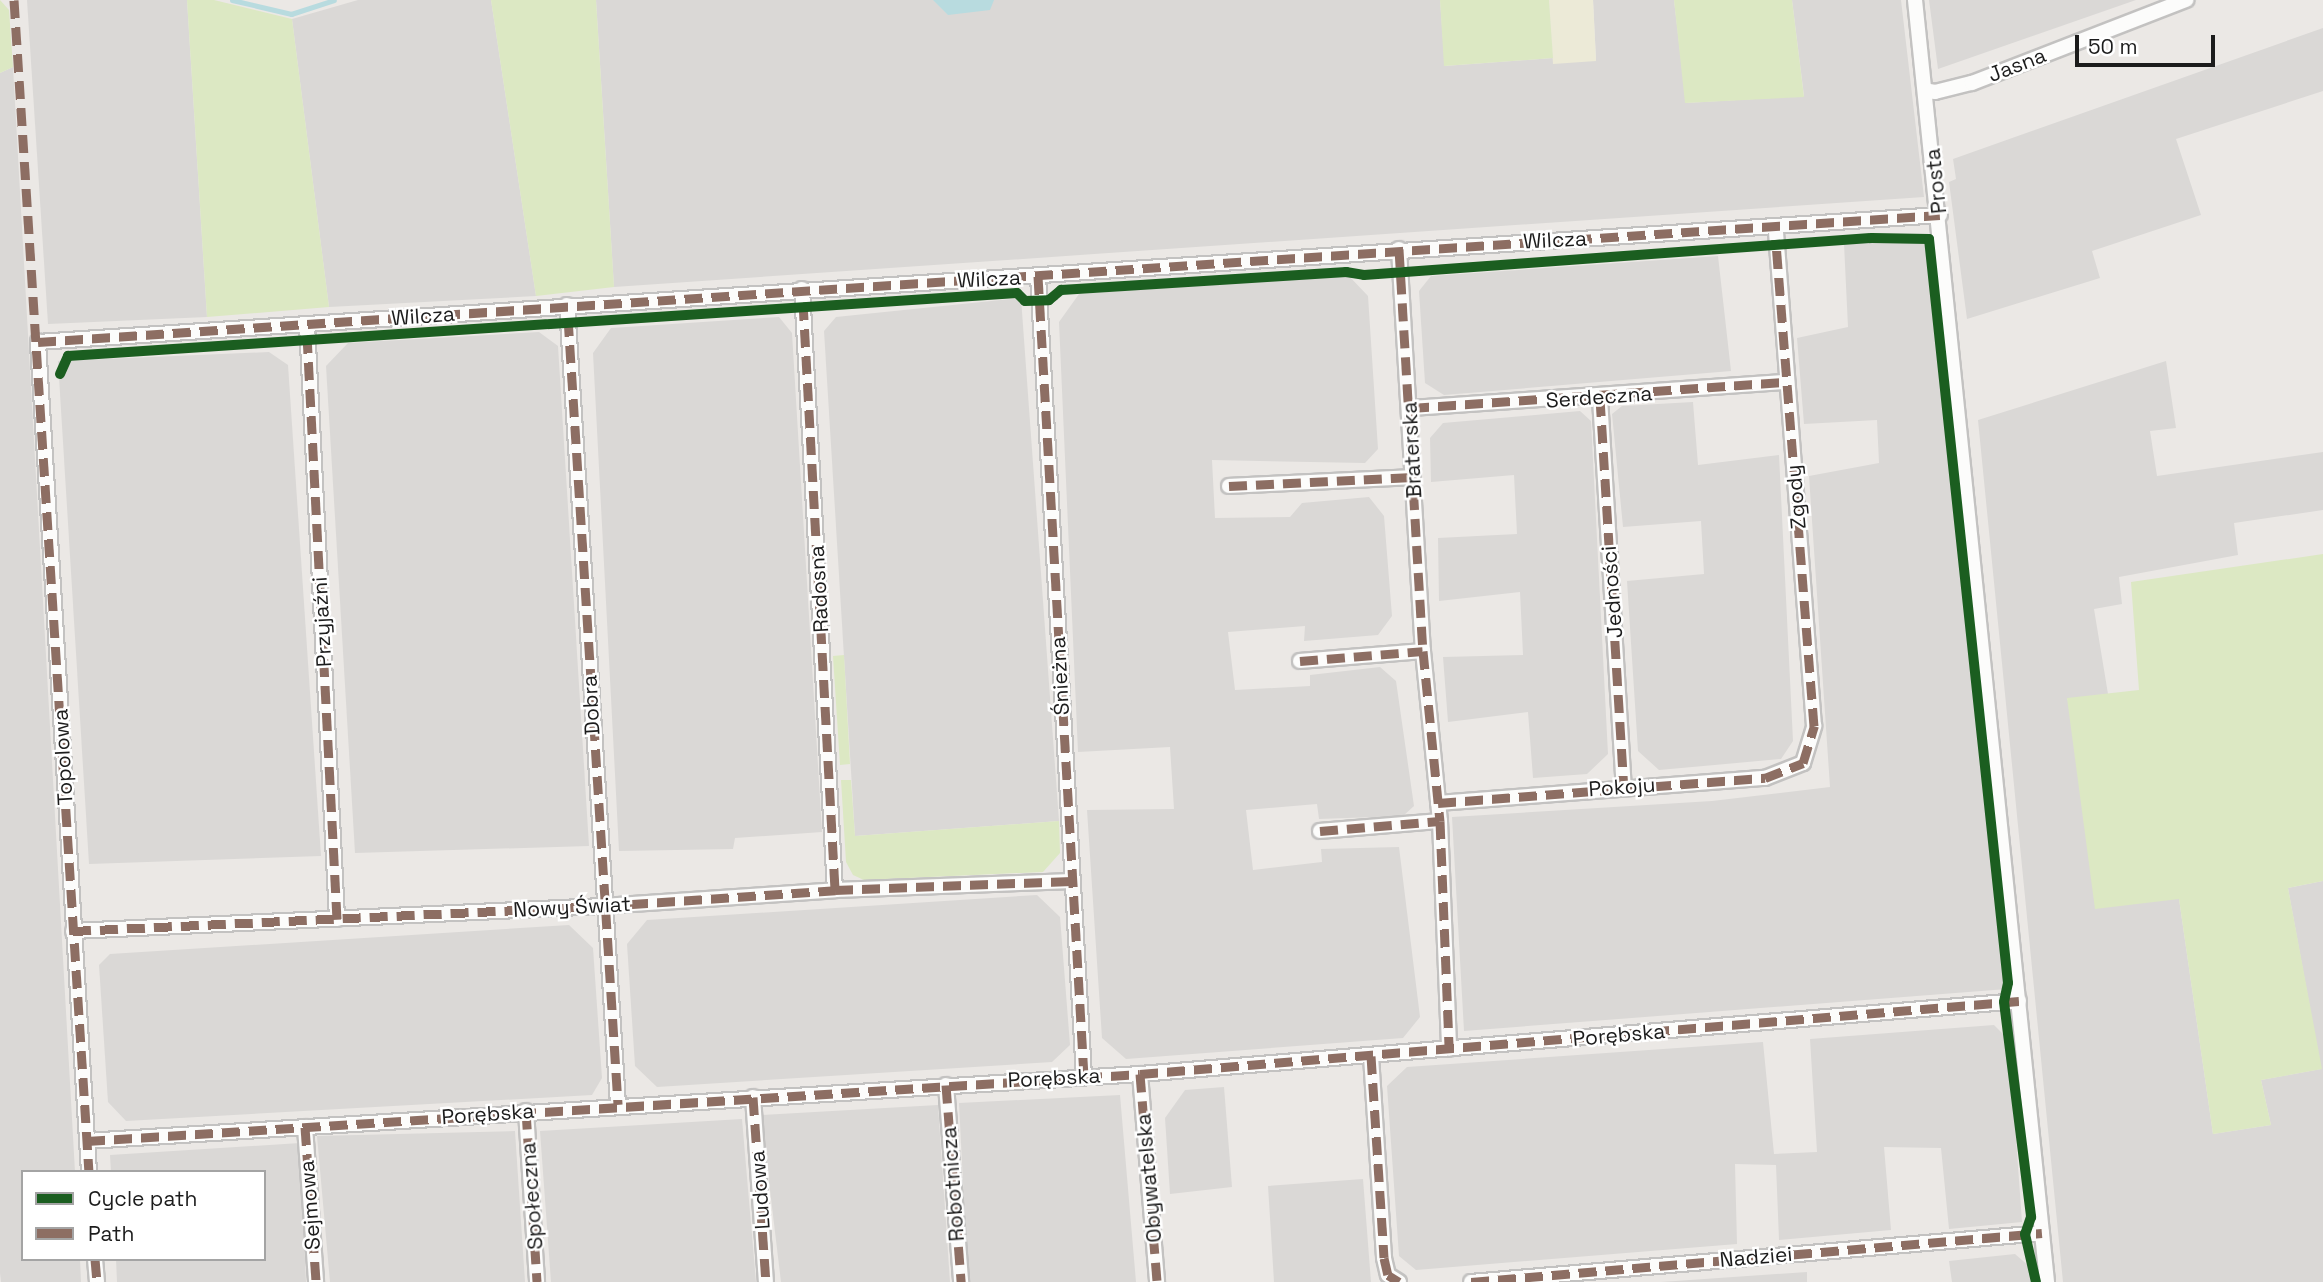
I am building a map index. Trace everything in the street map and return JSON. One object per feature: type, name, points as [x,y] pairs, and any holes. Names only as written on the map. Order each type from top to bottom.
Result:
[{"type":"street","name":"Prosta","points":[[1915,0],[1940,215],[2047,1282]]},
{"type":"street","name":"Jasna","points":[[1925,90],[1935,92],[1972,83],[2186,0]]},
{"type":"street","name":"Wilcza","points":[[38,342],[802,289],[1038,276],[1399,249],[1776,229],[1940,215]]},
{"type":"street","name":"Zgody","points":[[1776,229],[1814,726],[1803,763]]},
{"type":"street","name":"Braterska","points":[[1399,249],[1411,408],[1423,652],[1440,821],[1449,1049]]},
{"type":"street","name":"Śnieżna","points":[[1038,276],[1084,1076]]},
{"type":"street","name":"Radosna","points":[[802,289],[835,890]]},
{"type":"street","name":"Dobra","points":[[567,305],[603,906],[618,1104]]},
{"type":"street","name":"Przyjaźni","points":[[307,324],[337,919]]},
{"type":"street","name":"Topolowa","points":[[38,342],[89,1170]]},
{"type":"street","name":"Serdeczna","points":[[1411,408],[1600,398],[1787,382]]},
{"type":"street","name":"Jedności","points":[[1600,398],[1624,786]]},
{"type":"street","points":[[1229,486],[1413,477]]},
{"type":"street","points":[[1300,661],[1423,652]]},
{"type":"street","name":"Pokoju","points":[[1438,803],[1624,786],[1765,778],[1803,763]]},
{"type":"street","points":[[1320,831],[1440,821]]},
{"type":"street","name":"Nowy Świat","points":[[73,931],[603,906],[835,890],[1072,881]]},
{"type":"street","name":"Porębska","points":[[87,1141],[618,1104],[1140,1074],[2019,1001]]},
{"type":"street","points":[[1371,1056],[1384,1258],[1388,1275],[1399,1282]]},
{"type":"street","name":"Obywatelska","points":[[1140,1074],[1157,1282]]},
{"type":"street","name":"Robotnicza","points":[[946,1085],[961,1282]]},
{"type":"street","name":"Ludowa","points":[[753,1097],[766,1282]]},
{"type":"street","name":"Społeczna","points":[[526,1111],[537,1282]]},
{"type":"street","name":"Sejmowa","points":[[305,1127],[316,1282]]},
{"type":"street","name":"Nadziei","points":[[1471,1282],[2042,1233]]},
{"type":"street","points":[[95,1261],[97,1282]]},
{"type":"shaded area","points":[[27,0],[187,0],[207,317],[48,324]]},
{"type":"shaded area","points":[[358,0],[491,0],[536,296],[329,307],[292,19]]},
{"type":"shaded area","points":[[596,0],[1440,0],[1445,66],[1553,58],[1553,63],[1596,60],[1593,0],[1674,0],[1686,103],[1804,96],[1792,0],[1901,0],[1924,197],[614,287]]},
{"type":"shaded area","points":[[1549,0],[1593,0],[1596,61],[1553,64]]},
{"type":"shaded area","points":[[1929,0],[2136,0],[1938,69]]},
{"type":"shaded area","points":[[2323,28],[2323,91],[2176,139],[2201,215],[2092,251],[2100,278],[1967,319],[1949,182],[1956,179],[1953,159]]},
{"type":"shaded area","points":[[13,67],[75,1170],[21,1170],[21,1261],[80,1261],[81,1282],[1,1282],[0,1273],[0,73]]},
{"type":"shaded area","points":[[1921,239],[1929,244],[2007,989],[1464,1031],[1452,817],[1712,801],[1830,787],[1809,476],[1879,463],[1877,420],[1804,424],[1797,338],[1848,327],[1844,244]]},
{"type":"shaded area","points":[[1718,256],[1731,371],[1444,395],[1425,383],[1419,291],[1431,276]]},
{"type":"shaded area","points":[[1348,275],[1368,296],[1378,449],[1365,463],[1212,460],[1215,518],[1290,517],[1302,503],[1369,497],[1384,516],[1392,616],[1378,635],[1304,641],[1305,626],[1228,632],[1235,690],[1310,686],[1310,675],[1380,667],[1396,681],[1414,806],[1403,816],[1319,819],[1317,804],[1246,810],[1253,870],[1322,862],[1321,849],[1399,847],[1420,1017],[1403,1038],[1126,1059],[1102,1038],[1087,810],[1174,809],[1170,747],[1078,752],[1059,322],[1079,294]]},
{"type":"shaded area","points":[[1021,298],[1059,821],[855,836],[824,331],[836,317]]},
{"type":"shaded area","points":[[779,317],[792,333],[822,832],[735,838],[733,849],[619,851],[593,353],[611,328]]},
{"type":"shaded area","points":[[539,332],[558,346],[589,846],[355,853],[326,366],[348,343]]},
{"type":"shaded area","points":[[269,352],[288,365],[321,856],[89,864],[58,361]]},
{"type":"shaded area","points":[[2166,361],[2176,428],[2150,431],[2157,476],[2323,452],[2323,510],[2234,523],[2238,555],[2119,577],[2122,604],[2094,609],[2108,694],[2067,699],[2179,899],[2213,1134],[2271,1125],[2261,1080],[2321,1069],[2288,888],[2323,881],[2323,1282],[2063,1282],[1978,420]]},
{"type":"shaded area","points":[[1693,402],[1698,465],[1779,455],[1793,741],[1781,759],[1659,770],[1638,751],[1627,581],[1704,574],[1701,521],[1623,527],[1612,414],[1622,406]]},
{"type":"shaded area","points":[[1580,411],[1591,421],[1608,754],[1587,774],[1533,778],[1528,712],[1448,722],[1443,657],[1523,655],[1520,592],[1439,601],[1438,538],[1517,534],[1514,475],[1431,482],[1430,438],[1443,423]]},
{"type":"shaded area","points":[[1037,895],[1060,917],[1070,1045],[1052,1062],[657,1087],[635,1066],[627,944],[647,920]]},
{"type":"shaded area","points":[[569,925],[593,948],[602,1078],[592,1095],[126,1121],[108,1102],[99,965],[110,954]]},
{"type":"shaded area","points":[[1994,1025],[2009,1040],[2022,1222],[1949,1229],[1941,1148],[1884,1147],[1891,1230],[1779,1240],[1776,1165],[1735,1164],[1737,1244],[1416,1270],[1399,1256],[1387,1086],[1407,1067],[1763,1042],[1774,1154],[1817,1152],[1810,1039]]},
{"type":"shaded area","points":[[1224,1087],[1232,1187],[1170,1194],[1165,1118],[1185,1090]]},
{"type":"shaded area","points":[[1120,1095],[1136,1282],[968,1282],[959,1103]]},
{"type":"shaded area","points":[[938,1105],[950,1282],[781,1282],[761,1115]]},
{"type":"shaded area","points":[[742,1119],[756,1282],[551,1282],[540,1131]]},
{"type":"shaded area","points":[[515,1131],[525,1282],[330,1282],[317,1136]]},
{"type":"shaded area","points":[[300,1143],[306,1282],[117,1282],[116,1261],[266,1261],[266,1170],[111,1170],[110,1155]]},
{"type":"shaded area","points":[[1363,1179],[1371,1282],[1274,1282],[1268,1186]]},
{"type":"shaded area","points":[[2015,1254],[2030,1267],[2032,1282],[1952,1282],[1949,1261]]},
{"type":"shaded area","points":[[1807,1272],[1807,1282],[1661,1282]]},
{"type":"green space","points":[[0,0],[9,10],[13,67],[0,73]]},
{"type":"green space","points":[[187,0],[214,0],[292,19],[329,307],[207,317]]},
{"type":"green space","points":[[491,0],[596,0],[614,287],[536,296]]},
{"type":"green space","points":[[1440,0],[1549,0],[1553,58],[1444,66]]},
{"type":"green space","points":[[1674,0],[1792,0],[1804,97],[1685,103]]},
{"type":"green space","points":[[2323,554],[2323,881],[2288,888],[2322,1069],[2261,1080],[2271,1125],[2213,1134],[2179,899],[2095,909],[2067,698],[2139,690],[2131,582]]},
{"type":"green space","points":[[844,655],[850,764],[840,765],[833,656]]},
{"type":"green space","points":[[841,780],[851,780],[855,836],[1059,821],[1060,853],[1043,872],[864,880],[853,875],[846,862]]},
{"type":"water","points":[[933,0],[994,0],[990,10],[948,15]]},
{"type":"waterway","points":[[232,0],[291,14],[334,0]]},
{"type":"marked path","points":[[14,0],[89,1170]]},
{"type":"marked path","points":[[38,342],[1940,215]]},
{"type":"marked path","points":[[1438,803],[1765,778],[1803,763],[1814,726],[1776,239]]},
{"type":"marked path","points":[[1399,249],[1423,651],[1440,821],[1449,1049]]},
{"type":"marked path","points":[[1038,276],[1084,1076]]},
{"type":"marked path","points":[[803,302],[835,890]]},
{"type":"marked path","points":[[568,318],[618,1104]]},
{"type":"marked path","points":[[307,335],[337,919]]},
{"type":"marked path","points":[[1411,408],[1787,382]]},
{"type":"marked path","points":[[1600,398],[1624,786]]},
{"type":"marked path","points":[[1229,486],[1413,477]]},
{"type":"marked path","points":[[1300,661],[1423,651]]},
{"type":"marked path","points":[[1320,831],[1440,821]]},
{"type":"marked path","points":[[73,931],[603,906],[835,890],[1072,881]]},
{"type":"marked path","points":[[87,1141],[1140,1074],[2019,1001]]},
{"type":"marked path","points":[[1371,1056],[1384,1258],[1388,1275],[1399,1282]]},
{"type":"marked path","points":[[1140,1074],[1157,1282]]},
{"type":"marked path","points":[[946,1085],[961,1282]]},
{"type":"marked path","points":[[753,1097],[766,1282]]},
{"type":"marked path","points":[[526,1111],[537,1282]]},
{"type":"marked path","points":[[305,1127],[316,1282]]},
{"type":"marked path","points":[[1471,1282],[2042,1233]]},
{"type":"marked path","points":[[95,1261],[97,1282]]},
{"type":"cycle path","points":[[60,374],[68,356],[1017,293],[1025,301],[1049,300],[1061,290],[1346,272],[1364,275],[1872,238],[1929,239],[2008,983],[2004,1002],[2031,1217],[2025,1234],[2036,1282]]}]
